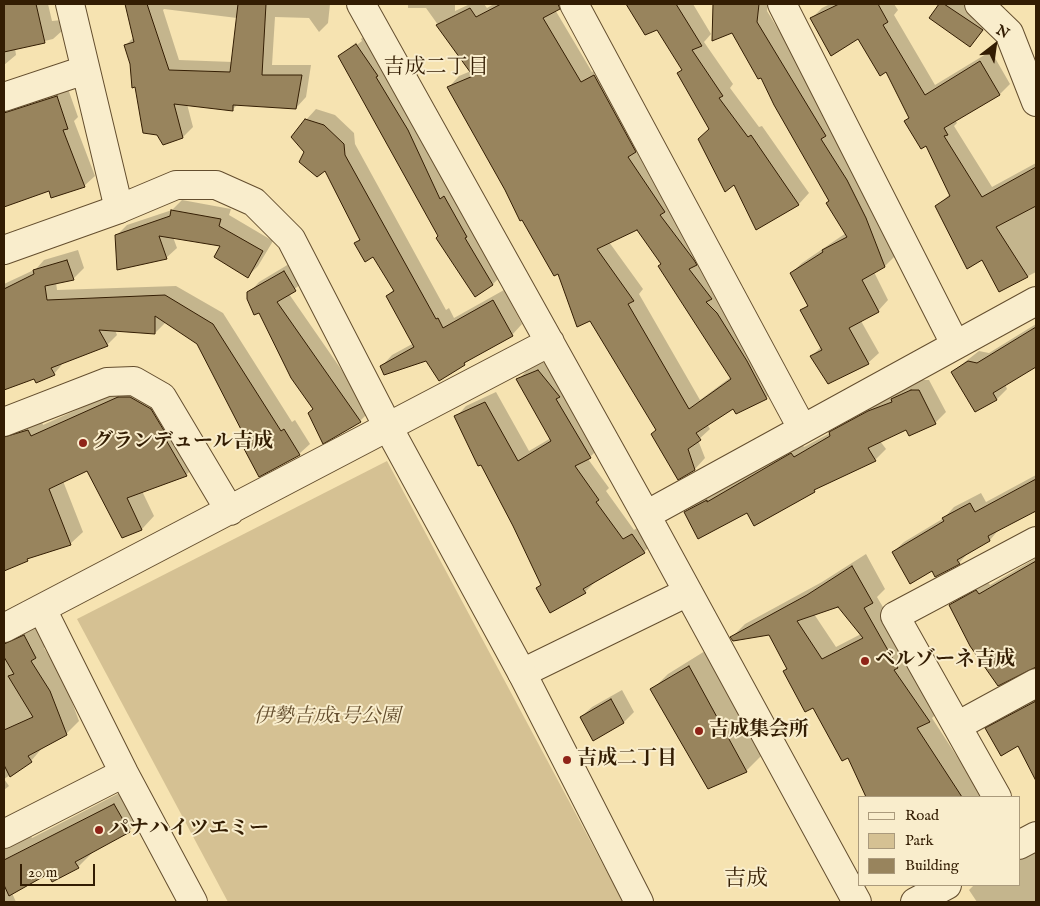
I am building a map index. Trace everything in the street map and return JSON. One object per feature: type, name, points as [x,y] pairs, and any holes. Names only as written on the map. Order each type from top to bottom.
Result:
[{"type":"street","points":[[70,4],[119,209]]},
{"type":"street","points":[[361,4],[646,515],[857,902]]},
{"type":"street","points":[[574,4],[802,428]]},
{"type":"street","points":[[782,4],[955,344]]},
{"type":"street","points":[[979,4],[1009,34],[1036,102]]},
{"type":"street","points":[[4,97],[85,70]]},
{"type":"street","points":[[4,250],[119,209],[176,185],[216,185],[254,202],[291,239],[388,427],[522,672],[639,902]]},
{"type":"street","points":[[646,515],[1036,301]]},
{"type":"street","points":[[4,628],[550,342]]},
{"type":"street","points":[[4,422],[108,382],[134,381],[162,397],[230,511]]},
{"type":"street","points":[[996,796],[895,616],[1036,541]]},
{"type":"street","points":[[522,672],[688,592]]},
{"type":"street","points":[[42,609],[124,773],[193,902]]},
{"type":"street","points":[[957,726],[1036,683]]},
{"type":"street","points":[[4,834],[124,773]]},
{"type":"street","points":[[916,902],[945,886]]},
{"type":"green space","name":"伊勢吉成1号公園","points":[[387,461],[623,902],[228,902],[77,619]]},
{"type":"building","points":[[4,4],[36,4],[45,43],[4,52]]},
{"type":"building","points":[[125,4],[147,4],[169,70],[230,72],[238,4],[266,4],[262,75],[302,75],[296,109],[233,105],[233,111],[174,104],[183,138],[163,145],[157,135],[143,133],[135,87],[132,88],[130,64],[124,45],[134,42]]},
{"type":"building","points":[[501,4],[558,4],[560,9],[543,18],[581,82],[594,75],[636,152],[628,157],[665,212],[660,215],[697,265],[689,269],[712,299],[706,302],[717,313],[747,361],[767,399],[736,414],[733,409],[696,433],[701,440],[688,449],[695,470],[678,480],[651,434],[656,430],[590,321],[577,327],[558,274],[554,276],[522,220],[520,221],[505,190],[447,87],[473,76],[436,25],[470,8],[476,17]],"holes":[[[637,230],[661,264],[658,266],[731,379],[689,409],[628,304],[634,301],[597,249]]]},
{"type":"building","points":[[626,4],[676,4],[702,46],[692,50],[723,96],[719,98],[748,137],[751,135],[799,205],[756,230],[734,185],[725,192],[698,139],[709,129],[677,73],[682,70],[657,30],[645,35]]},
{"type":"building","points":[[713,4],[759,4],[757,22],[826,136],[821,139],[847,180],[866,218],[885,267],[862,280],[879,312],[849,328],[869,364],[828,384],[810,356],[822,350],[800,310],[808,306],[790,273],[823,252],[822,250],[847,237],[826,203],[829,201],[774,105],[761,78],[758,79],[732,33],[712,41]]},
{"type":"building","points":[[839,4],[878,4],[888,22],[883,25],[925,95],[980,61],[1000,95],[944,128],[948,135],[944,136],[982,197],[1036,167],[1036,206],[996,227],[1028,277],[999,292],[982,260],[967,269],[935,206],[950,196],[926,146],[921,149],[904,121],[909,118],[886,72],[880,76],[858,39],[831,56],[810,18]]},
{"type":"building","points":[[939,4],[944,4],[983,30],[970,47],[929,18]]},
{"type":"building","points":[[356,44],[378,76],[376,77],[408,130],[440,199],[444,196],[467,237],[465,238],[493,285],[475,297],[436,238],[438,236],[338,56]]},
{"type":"building","points":[[57,96],[68,129],[63,130],[85,187],[51,198],[49,191],[4,207],[4,113]]},
{"type":"building","points":[[305,119],[324,125],[344,144],[345,155],[436,319],[438,318],[443,328],[493,300],[513,336],[464,363],[465,365],[439,381],[426,361],[384,375],[380,366],[414,347],[386,296],[394,291],[373,257],[365,262],[354,243],[360,240],[325,171],[317,177],[299,162],[304,152],[291,137]]},
{"type":"building","points":[[171,210],[221,219],[219,226],[263,251],[248,278],[214,257],[220,246],[159,236],[167,259],[117,270],[115,235],[170,216]]},
{"type":"building","points":[[67,260],[74,280],[45,286],[47,300],[165,295],[213,324],[281,431],[284,429],[300,455],[259,477],[241,443],[246,439],[197,344],[155,316],[155,334],[99,330],[108,346],[51,368],[55,375],[36,383],[34,379],[4,390],[4,289],[34,274],[33,270]]},
{"type":"building","points":[[284,271],[296,291],[277,302],[361,422],[323,444],[308,413],[313,409],[291,378],[259,313],[254,315],[247,299],[247,292]]},
{"type":"building","points":[[1036,327],[1036,367],[993,393],[997,400],[975,412],[951,372],[968,361],[977,363]]},
{"type":"building","points":[[538,370],[560,397],[556,399],[591,458],[575,466],[599,500],[596,502],[623,539],[632,534],[645,553],[583,589],[586,593],[550,613],[536,588],[541,585],[513,526],[481,465],[478,466],[454,416],[485,402],[518,461],[551,441],[516,379]]},
{"type":"building","points":[[911,390],[919,390],[936,424],[909,436],[906,430],[868,448],[876,461],[814,490],[815,492],[754,526],[747,513],[698,539],[684,512],[707,500],[707,502],[791,453],[794,457],[830,436],[829,432],[868,411],[892,402],[891,399]]},
{"type":"building","points":[[118,397],[130,397],[151,409],[169,439],[166,440],[187,476],[127,498],[142,530],[122,538],[87,471],[49,489],[71,545],[27,559],[28,561],[4,571],[4,437],[28,430],[31,436]]},
{"type":"building","points":[[1036,479],[1036,511],[988,536],[990,541],[957,560],[960,564],[935,577],[932,571],[910,584],[892,552],[944,521],[942,518],[970,503],[975,512]]},
{"type":"building","points":[[1036,561],[1036,667],[998,686],[970,646],[949,605],[976,590],[979,594]]},
{"type":"building","points":[[852,566],[873,603],[864,608],[898,668],[894,670],[930,722],[917,728],[961,796],[866,796],[848,758],[842,761],[813,708],[805,712],[783,671],[787,669],[769,635],[733,641],[730,637],[807,595]],"holes":[[[838,607],[863,638],[822,659],[797,621]]]},
{"type":"building","points":[[24,635],[36,658],[31,661],[50,691],[67,735],[28,756],[32,762],[10,777],[4,765],[4,730],[33,717],[8,676],[14,674],[4,657],[4,644]]},
{"type":"building","name":"吉成集会所","points":[[689,666],[747,772],[708,789],[650,689]]},
{"type":"building","points":[[611,699],[624,723],[593,741],[580,717]]},
{"type":"building","points":[[1036,701],[1036,781],[1018,746],[1001,756],[985,728]]},
{"type":"building","points":[[114,804],[130,832],[75,862],[79,868],[52,882],[48,874],[9,896],[4,885],[4,860]]},
{"type":"place","name":"グランデュール吉成","points":[[83,443]]},
{"type":"place","name":"ベルゾーネ吉成","points":[[865,661]]},
{"type":"place","name":"吉成集会所","points":[[699,731]]},
{"type":"place","name":"吉成二丁目","points":[[567,760]]},
{"type":"place","name":"パナハイツエミー","points":[[99,830]]},
{"type":"district","name":"吉成二丁目","points":[[436,69]]},
{"type":"district","name":"吉成","points":[[746,880]]}]
